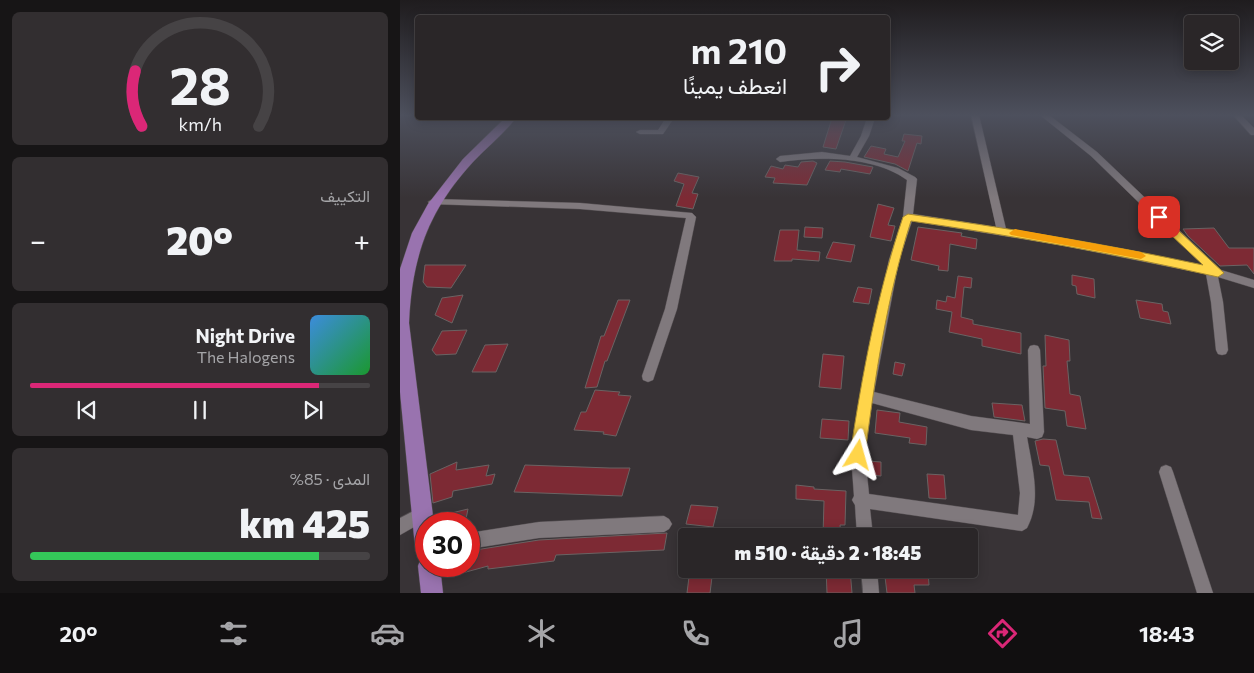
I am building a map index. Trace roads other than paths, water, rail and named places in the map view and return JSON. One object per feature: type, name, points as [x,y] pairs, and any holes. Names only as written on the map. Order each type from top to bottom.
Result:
[{"type":"main road","points":[[423,512],[402,340],[400,310],[403,256],[434,202],[459,167],[484,143]]},
{"type":"main road","points":[[430,577],[432,593]]},
{"type":"street","points":[[852,159],[861,143]]},
{"type":"street","points":[[980,143],[984,161],[992,183],[1002,231]]},
{"type":"street","points":[[1079,143],[1094,154],[1214,272],[1222,350]]},
{"type":"street","points":[[780,159],[799,156],[852,159],[886,166],[905,173],[912,178],[908,217],[894,260],[867,396],[858,455],[863,528]]},
{"type":"street","points":[[434,202],[580,206],[689,214],[691,217],[671,309],[648,376]]},
{"type":"street","points":[[908,217],[1135,254],[1214,272],[1254,284]]},
{"type":"street","points":[[867,396],[971,423],[1034,432],[1038,429],[1034,350]]},
{"type":"street","points":[[860,500],[1022,523],[1027,513],[1028,498],[1019,430]]},
{"type":"street","points":[[1166,472],[1180,509],[1205,593]]},
{"type":"street","points":[[400,527],[415,519]]},
{"type":"street","points":[[480,539],[538,530],[664,524]]},
{"type":"street","points":[[869,578],[870,593]]}]
